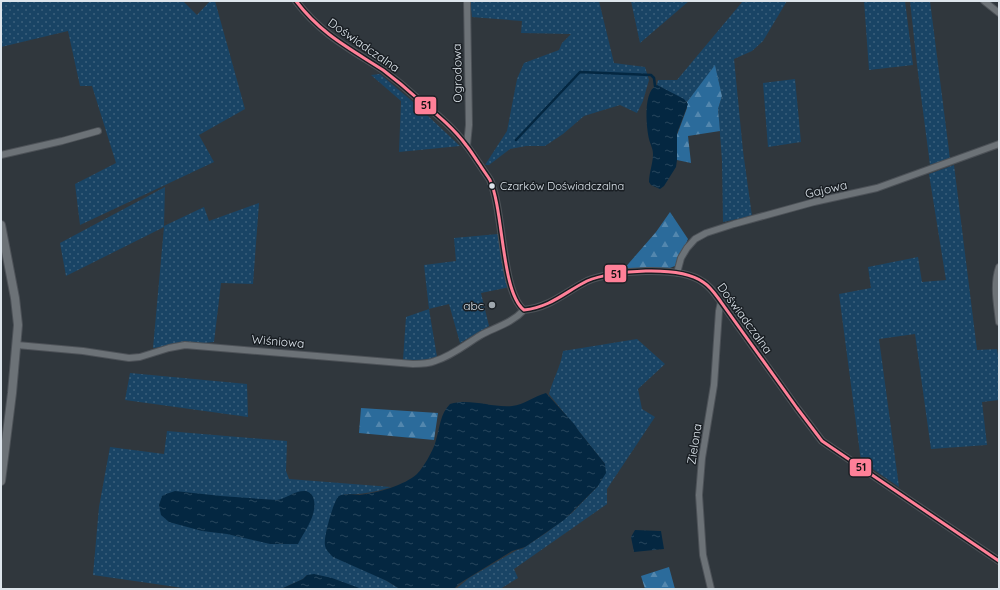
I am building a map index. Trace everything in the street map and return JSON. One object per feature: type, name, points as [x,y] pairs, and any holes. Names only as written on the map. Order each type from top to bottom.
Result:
[{"type":"street","name":"Doświadczalna","points":[[296,1],[316,24],[351,51],[384,71],[440,118],[467,145],[490,180],[500,221],[505,259],[510,282],[515,298],[524,310],[536,309],[546,305],[600,276],[627,272],[677,273],[703,281],[722,302],[822,441],[999,561]]},
{"type":"street","name":"Ogrodowa","points":[[467,1],[469,125],[467,145]]},
{"type":"street","points":[[984,1],[999,13]]},
{"type":"street","points":[[1,155],[98,131]]},
{"type":"street","name":"Gajowa","points":[[677,273],[681,258],[687,248],[695,239],[706,233],[814,202],[877,188],[999,144]]},
{"type":"street","points":[[1,225],[4,252],[16,298],[18,325],[1,481]]},
{"type":"street","points":[[999,267],[995,294],[999,322]]},
{"type":"street","name":"Zielona","points":[[711,589],[703,555],[699,495],[702,458],[714,385],[719,311],[722,302]]},
{"type":"street","name":"Wiśniowa","points":[[17,344],[83,351],[129,358],[140,357],[169,348],[185,345],[423,364],[434,362],[455,352],[481,335],[518,317],[524,310]]},
{"type":"shaded area","points":[[1,1],[183,1],[197,15],[210,1],[215,1],[245,109],[199,135],[214,162],[80,225],[75,184],[116,163],[92,86],[80,86],[68,31],[1,47]]},
{"type":"shaded area","points":[[470,1],[599,1],[614,63],[645,67],[649,80],[643,101],[637,113],[620,105],[584,116],[563,134],[545,146],[526,146],[510,149],[489,165],[485,165],[507,131],[517,79],[524,63],[559,50],[562,43],[571,34],[521,33],[522,21],[472,17]]},
{"type":"shaded area","points":[[631,1],[689,1],[640,43]]},
{"type":"shaded area","points":[[743,1],[787,1],[763,41],[752,51],[734,59],[743,151],[752,216],[723,222],[722,160],[718,109],[722,96],[715,66],[687,102],[657,85],[658,80],[677,80]]},
{"type":"shaded area","points":[[864,1],[905,1],[913,65],[869,70]]},
{"type":"shaded area","points":[[910,1],[930,1],[950,159],[930,165],[917,65]]},
{"type":"shaded area","points":[[380,74],[412,101],[460,146],[399,152],[401,101],[371,75]]},
{"type":"shaded area","points":[[795,79],[801,142],[768,147],[763,83]]},
{"type":"shaded area","points":[[954,165],[977,350],[997,349],[999,361],[999,400],[982,402],[987,445],[931,449],[915,334],[879,339],[899,487],[861,461],[839,294],[871,288],[868,267],[918,257],[922,282],[946,280],[929,174]]},
{"type":"shaded area","points":[[165,187],[164,226],[204,207],[209,221],[259,203],[253,284],[221,283],[214,342],[153,348],[164,227],[66,276],[60,243]]},
{"type":"shaded area","points":[[498,234],[510,287],[481,293],[489,326],[460,343],[449,304],[429,309],[424,265],[456,261],[454,238]]},
{"type":"shaded area","points":[[429,309],[437,357],[427,361],[403,360],[406,317]]},
{"type":"shaded area","points":[[637,339],[665,364],[638,389],[642,409],[655,417],[607,489],[607,504],[514,569],[518,578],[500,589],[456,589],[469,578],[517,550],[522,549],[546,533],[572,513],[598,486],[605,464],[549,394],[561,362],[563,351]]},
{"type":"shaded area","points":[[130,373],[247,384],[248,417],[125,400]]},
{"type":"shaded area","points":[[167,431],[287,441],[286,471],[289,479],[391,487],[368,493],[344,494],[377,575],[400,589],[359,589],[307,575],[303,579],[281,589],[190,589],[93,575],[99,507],[110,447],[164,454]]},
{"type":"green space","points":[[715,65],[722,96],[718,109],[720,131],[688,136],[691,163],[677,160],[677,135],[687,108],[687,102]]},
{"type":"green space","points":[[670,212],[688,239],[675,266],[667,269],[623,270],[656,232]]},
{"type":"green space","points":[[361,408],[438,413],[434,440],[359,433]]},
{"type":"green space","points":[[669,567],[675,589],[645,589],[641,576]]},
{"type":"water","points":[[657,85],[684,99],[688,104],[677,133],[676,167],[664,186],[660,189],[651,185],[649,182],[653,150],[649,141],[647,118],[649,94]]},
{"type":"water","points":[[546,393],[575,425],[605,464],[606,473],[598,486],[564,520],[525,547],[512,551],[460,583],[454,589],[400,589],[387,581],[333,557],[328,551],[325,545],[327,527],[339,496],[347,494],[360,495],[382,490],[405,482],[417,474],[431,453],[435,444],[442,416],[450,404],[466,402],[497,406],[512,406],[521,404]]},
{"type":"water","points":[[175,491],[276,500],[298,492],[306,491],[313,496],[314,509],[313,515],[298,544],[270,544],[227,534],[202,531],[169,522],[161,515],[159,505],[162,496]]},
{"type":"water","points":[[635,530],[661,531],[664,549],[634,552],[631,537]]},
{"type":"water","points":[[314,574],[332,578],[362,589],[281,589],[303,579],[307,575]]},
{"type":"waterway","points":[[516,140],[580,72],[651,75],[654,78],[655,86]]},
{"type":"transit line","name":"51","points":[[296,1],[315,23],[336,40],[383,70],[401,84],[450,126],[470,150],[490,180],[495,194],[511,286],[517,301],[524,310],[542,306],[587,281],[612,274],[663,271],[679,273],[703,282],[715,294],[822,441],[999,561]]},
{"type":"place","name":"Czarków Doświadczalna","points":[[492,186]]},
{"type":"place","name":"abc","points":[[492,305]]}]
